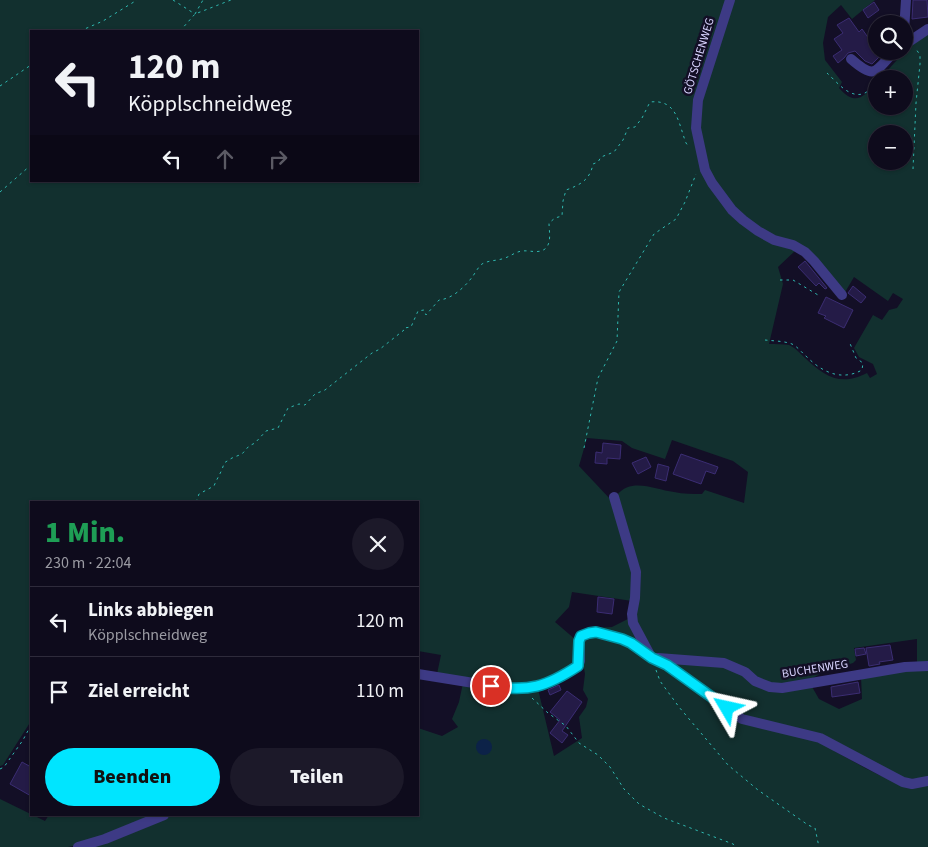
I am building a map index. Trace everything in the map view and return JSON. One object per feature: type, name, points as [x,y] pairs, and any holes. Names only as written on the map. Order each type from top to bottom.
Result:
[{"type":"street","name":"GÖTSCHENWEG","points":[[730,0],[698,100],[696,128],[705,170],[732,210],[758,231],[774,240],[793,245],[805,252],[842,295]]},
{"type":"street","points":[[905,15],[906,0]]},
{"type":"street","points":[[913,37],[928,29]]},
{"type":"street","points":[[851,59],[864,70],[870,72],[877,70],[886,60]]},
{"type":"street","points":[[614,497],[636,572],[632,614],[633,623],[652,658]]},
{"type":"street","points":[[419,674],[511,689],[526,689],[554,680],[578,666],[581,636],[596,632],[631,643],[652,658],[667,665],[742,719],[820,738],[903,782],[912,784],[928,781]]},
{"type":"street","name":"BUCHENWEG","points":[[652,658],[724,664],[746,672],[755,681],[782,688],[905,667],[928,666]]},
{"type":"street","points":[[419,681],[430,678],[431,675]]},
{"type":"street","points":[[78,847],[105,839],[162,816]]},
{"type":"path","points":[[82,30],[103,21],[137,0]]},
{"type":"path","points":[[173,0],[195,14]]},
{"type":"path","points":[[181,30],[195,14],[203,0]]},
{"type":"path","points":[[195,14],[231,0]]},
{"type":"path","points":[[913,47],[918,50],[920,55],[913,169]]},
{"type":"path","points":[[0,86],[30,66]]},
{"type":"path","points":[[827,73],[845,90],[852,93],[861,94],[868,90]]},
{"type":"path","points":[[196,501],[199,494],[214,486],[221,474],[224,463],[242,454],[266,431],[278,428],[288,408],[299,404],[305,405],[315,394],[326,390],[404,330],[404,328],[411,327],[418,311],[424,310],[426,315],[439,300],[447,299],[471,279],[481,264],[505,258],[512,253],[523,251],[536,252],[545,249],[549,243],[549,223],[555,218],[562,216],[566,190],[582,184],[592,172],[593,164],[598,162],[601,157],[614,152],[623,140],[628,128],[635,127],[642,118],[650,102],[661,101],[668,104],[673,110],[686,143],[691,149]]},
{"type":"path","points":[[584,448],[598,378],[617,341],[619,292],[654,234],[676,219],[703,161]]},
{"type":"path","points":[[0,192],[30,166]]},
{"type":"path","points":[[780,280],[793,280],[818,295]]},
{"type":"path","points":[[766,340],[791,344],[798,348],[808,359],[827,371],[845,376],[862,370],[863,367],[863,363],[856,358],[849,341]]},
{"type":"path","points":[[667,665],[655,669],[660,681],[697,730],[728,764],[758,790],[815,828],[819,847]]},
{"type":"path","points":[[526,689],[541,706],[566,726],[579,743],[598,755],[610,767],[624,789],[639,804],[664,818],[737,847]]},
{"type":"path","points":[[0,769],[4,767],[30,727]]},
{"type":"green space","points":[[0,0],[728,0],[702,76],[707,78],[733,0],[875,0],[852,19],[841,5],[828,17],[823,43],[825,60],[842,82],[839,88],[845,94],[854,98],[859,98],[868,92],[868,115],[913,115],[913,70],[888,70],[897,60],[913,60],[913,42],[928,34],[928,664],[917,664],[917,639],[854,648],[856,660],[853,663],[822,673],[811,679],[777,686],[779,689],[811,685],[819,699],[839,709],[862,699],[861,677],[928,668],[928,778],[909,779],[898,776],[836,744],[834,751],[893,781],[906,785],[928,785],[928,847],[85,847],[125,834],[167,816],[419,816],[419,728],[442,736],[458,727],[452,719],[459,702],[463,683],[516,693],[538,689],[554,756],[582,738],[579,717],[586,707],[588,699],[583,690],[585,674],[583,663],[572,666],[541,683],[516,688],[476,683],[437,674],[441,655],[419,651],[419,501],[30,501],[30,723],[3,765],[0,766]],"holes":[[[708,174],[736,209],[757,228],[767,234],[794,243],[806,251],[824,268],[844,294],[854,277],[888,301],[893,293],[903,299],[897,308],[889,310],[882,320],[873,315],[854,348],[859,357],[873,364],[877,374],[870,378],[867,373],[849,379],[840,379],[818,369],[789,345],[769,344],[783,284],[778,267],[796,250],[757,235],[739,221],[718,195],[706,176]],[[587,438],[622,441],[632,448],[665,459],[672,440],[733,461],[748,472],[744,503],[705,490],[702,494],[688,494],[644,486],[630,487],[617,495],[619,512],[638,570],[635,618],[640,632],[654,655],[654,661],[647,660],[630,645],[610,638],[594,635],[576,640],[555,622],[569,607],[572,592],[632,601],[635,584],[633,568],[611,500],[579,466]]]},
{"type":"green space","points":[[628,619],[643,648],[594,628],[612,627]]},
{"type":"green space","points":[[0,799],[30,814],[30,816],[35,816],[45,821],[48,816],[155,816],[68,847],[0,847]]},
{"type":"water","points":[[481,739],[487,739],[492,744],[490,753],[481,755],[476,750],[476,744]]},
{"type":"building","points":[[913,0],[927,0],[928,17],[913,19]]},
{"type":"building","points":[[874,2],[879,10],[872,15],[868,15],[868,18],[863,10]]},
{"type":"building","points":[[849,18],[859,32],[862,29],[868,37],[868,60],[876,60],[872,64],[865,61],[855,51],[848,53],[838,63],[833,56],[842,50],[834,39],[843,33],[837,25]]},
{"type":"building","points":[[805,261],[827,288],[825,289],[819,283],[816,286],[798,267]]},
{"type":"building","points":[[853,286],[866,297],[861,303],[848,293]]},
{"type":"building","points":[[826,297],[853,310],[844,328],[818,313]]},
{"type":"building","points":[[603,443],[621,445],[620,459],[607,458],[607,464],[595,463],[596,452],[602,453]]},
{"type":"building","points":[[681,454],[718,467],[715,474],[706,471],[701,484],[673,474]]},
{"type":"building","points":[[646,457],[651,467],[638,474],[632,463]]},
{"type":"building","points":[[658,464],[669,467],[666,481],[655,478]]},
{"type":"building","points":[[598,597],[614,599],[612,614],[597,612]]},
{"type":"building","points":[[890,645],[893,660],[869,666],[866,648]]},
{"type":"building","points":[[864,648],[866,654],[856,656],[855,649]]},
{"type":"building","points":[[858,682],[860,693],[832,697],[831,687]]},
{"type":"building","points":[[559,685],[561,690],[550,695],[548,690]]},
{"type":"building","points":[[567,691],[582,702],[562,731],[568,735],[562,743],[550,733],[560,720],[550,712]]},
{"type":"building","points":[[22,762],[30,766],[30,795],[10,784]]},
{"type":"route","points":[[491,686],[525,690],[554,680],[578,666],[581,636],[596,632],[631,643],[652,658],[667,665],[727,708]]}]
